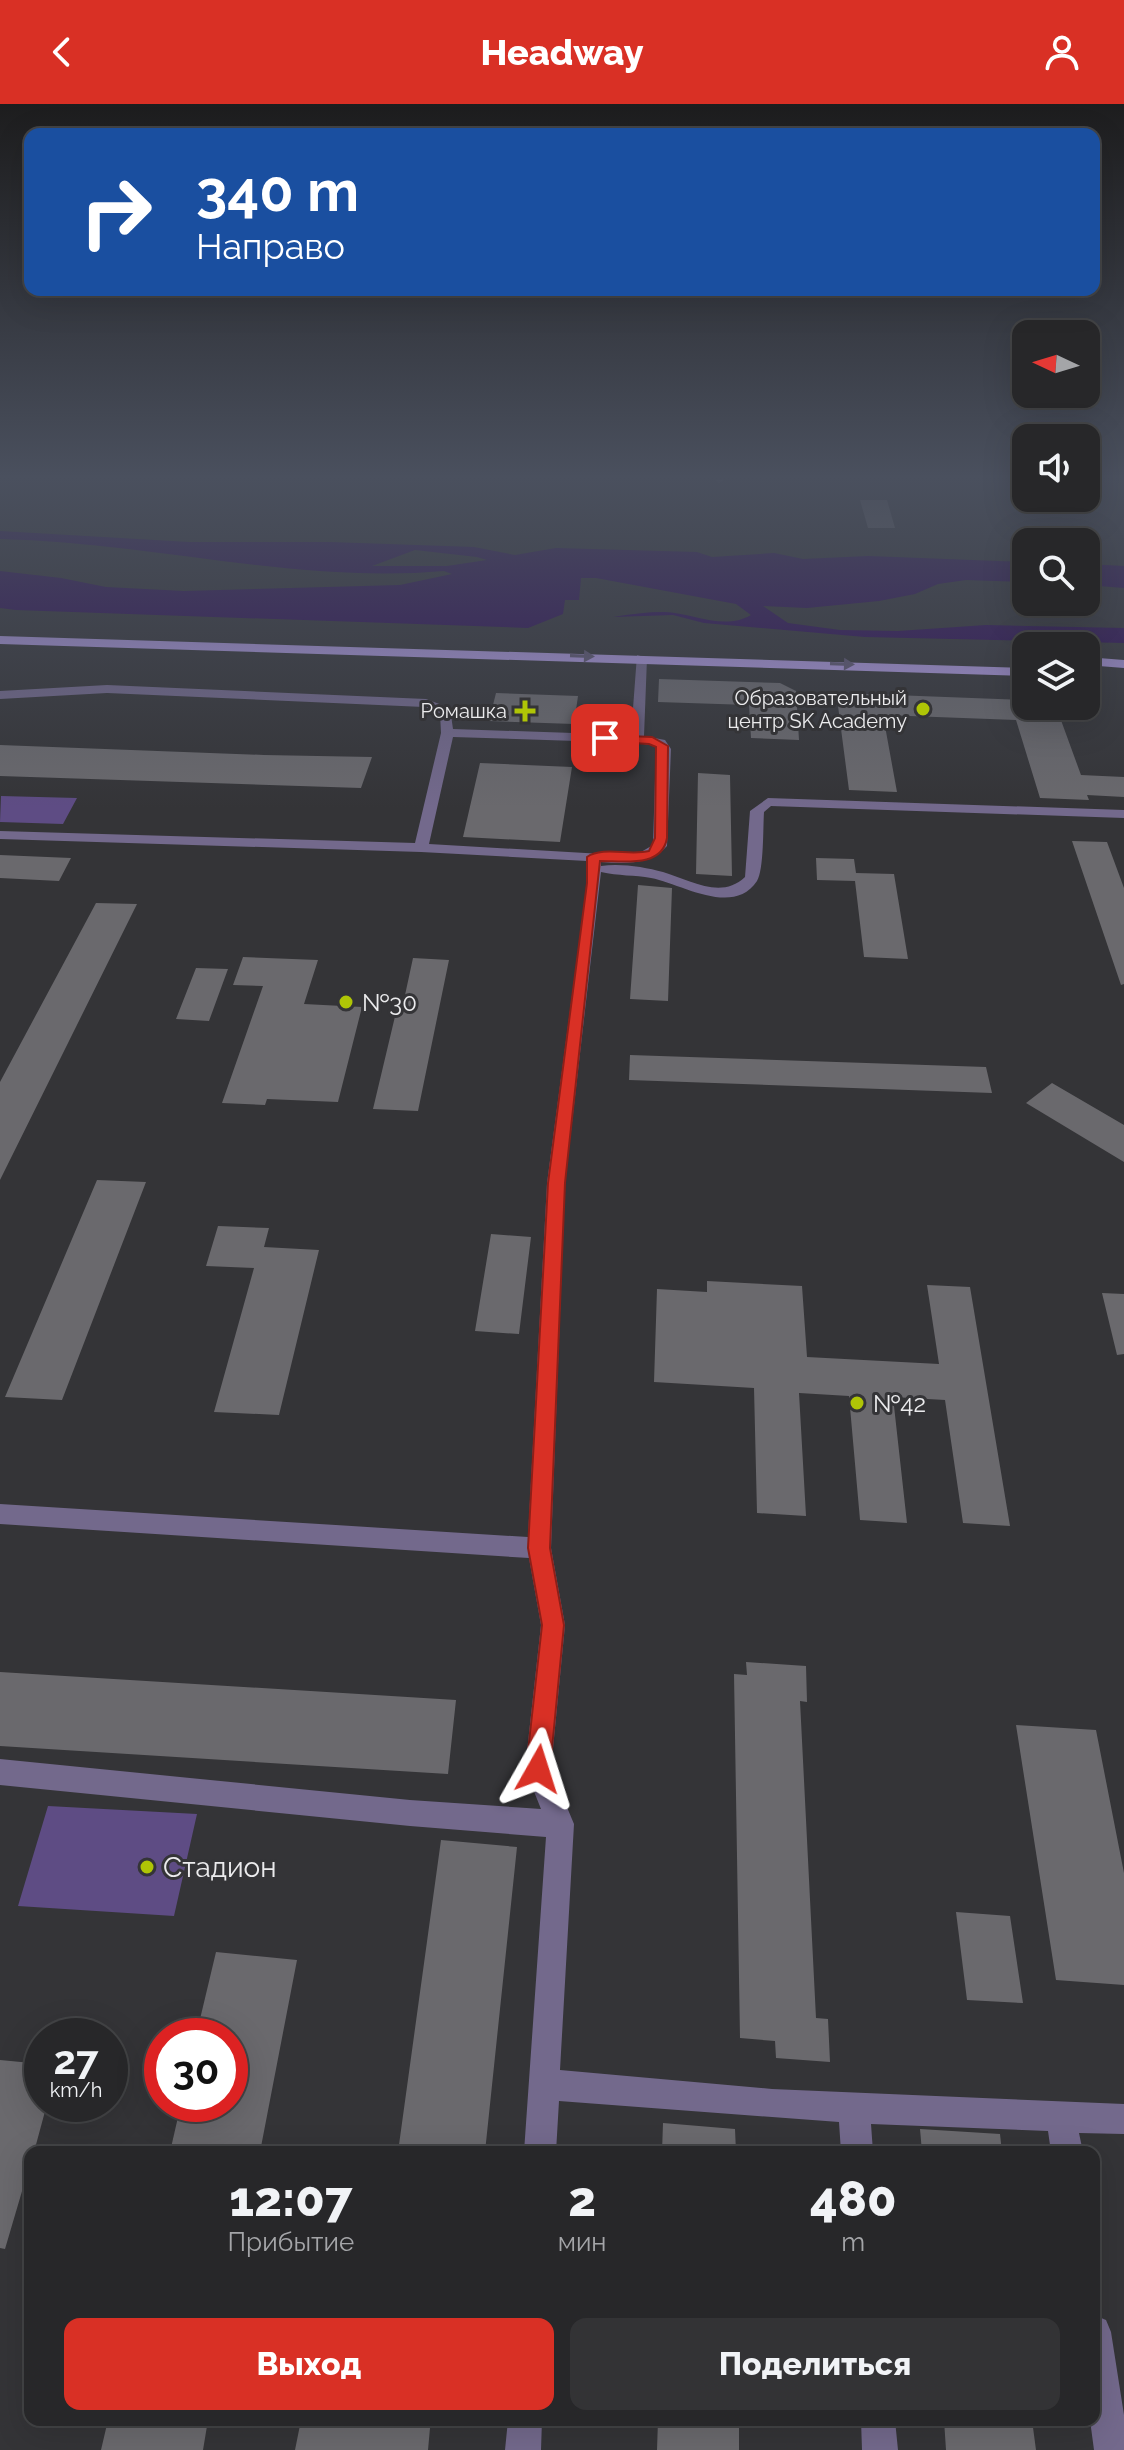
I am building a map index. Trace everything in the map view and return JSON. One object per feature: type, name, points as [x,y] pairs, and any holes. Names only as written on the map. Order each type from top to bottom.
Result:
[{"type":"main road","points":[[0,629],[567,644]]},
{"type":"main road","points":[[0,640],[643,652],[1012,671]]},
{"type":"main road","points":[[630,645],[643,652]]},
{"type":"main road","points":[[1100,662],[1124,664]]},
{"type":"main road","points":[[1100,675],[1124,676]]},
{"type":"street","points":[[637,739],[643,652]]},
{"type":"street","points":[[0,695],[107,689],[426,703],[446,711],[447,733],[421,848]]},
{"type":"street","points":[[447,733],[657,742],[664,749],[660,846],[653,853],[640,857],[594,862]]},
{"type":"street","points":[[0,835],[421,848],[594,862],[657,875],[695,890],[733,891],[746,886],[752,878],[757,811],[768,802],[1124,814]]},
{"type":"street","points":[[540,2146],[560,1824],[538,1769],[553,1625],[539,1548],[556,1183],[594,862]]},
{"type":"street","points":[[0,1514],[539,1548]]},
{"type":"street","points":[[0,1772],[410,1813],[560,1824]]},
{"type":"street","points":[[544,2084],[854,2109],[1124,2119]]},
{"type":"street","points":[[854,2109],[857,2146]]},
{"type":"street","points":[[1061,2116],[1066,2146]]},
{"type":"street","points":[[1100,2371],[1112,2450]]},
{"type":"street","points":[[523,2450],[525,2426]]},
{"type":"street","points":[[878,2426],[880,2450]]},
{"type":"shaded area","points":[[0,588],[184,591],[580,588],[579,600],[565,600],[563,614],[528,628],[0,608]]},
{"type":"shaded area","points":[[652,588],[928,588],[879,601],[807,608],[763,606],[788,623],[840,630],[898,631],[986,625],[1124,628],[1124,643],[1100,642],[1100,632],[1012,632],[1012,640],[865,637],[704,623],[673,615],[613,617],[664,612],[730,621],[751,615],[736,604]]},
{"type":"shaded area","points":[[1,796],[77,798],[63,824],[0,822]]},
{"type":"shaded area","points":[[48,1806],[197,1814],[174,1916],[18,1906]]},
{"type":"building","points":[[659,679],[780,683],[796,691],[799,740],[751,738],[749,705],[658,702]]},
{"type":"building","points":[[496,693],[578,696],[574,724],[489,721]]},
{"type":"building","points":[[867,694],[1012,699],[1012,720],[883,715],[897,792],[849,790],[838,706]]},
{"type":"building","points":[[1016,720],[1061,720],[1081,775],[1124,777],[1124,797],[1087,795],[1089,800],[1040,798]]},
{"type":"building","points":[[0,745],[372,757],[361,788],[0,776]]},
{"type":"building","points":[[480,763],[572,767],[560,842],[463,837]]},
{"type":"building","points":[[698,773],[730,775],[732,876],[696,874]]},
{"type":"building","points":[[1072,841],[1107,842],[1124,888],[1124,984],[1121,985]]},
{"type":"building","points":[[0,855],[71,858],[59,881],[0,878]]},
{"type":"building","points":[[816,858],[854,859],[856,873],[894,874],[908,959],[864,957],[855,881],[817,880]]},
{"type":"building","points":[[638,885],[672,888],[668,1001],[630,999]]},
{"type":"building","points":[[96,903],[137,904],[0,1180],[0,1082]]},
{"type":"building","points":[[243,957],[318,960],[304,1004],[362,1007],[338,1102],[267,1099],[265,1105],[222,1103],[263,986],[233,985]]},
{"type":"building","points":[[413,958],[449,960],[418,1111],[373,1109],[397,1008],[402,1009]]},
{"type":"building","points":[[196,968],[228,969],[209,1021],[176,1019]]},
{"type":"building","points":[[630,1055],[986,1067],[992,1093],[629,1080]]},
{"type":"building","points":[[1052,1083],[1124,1125],[1124,1162],[1026,1103]]},
{"type":"building","points":[[97,1180],[146,1182],[62,1400],[5,1397]]},
{"type":"building","points":[[218,1226],[269,1228],[264,1247],[319,1250],[279,1415],[214,1412],[254,1268],[206,1266]]},
{"type":"building","points":[[491,1234],[531,1237],[519,1334],[475,1331]]},
{"type":"building","points":[[707,1281],[802,1286],[807,1357],[939,1364],[927,1285],[970,1287],[1010,1526],[963,1523],[945,1400],[893,1397],[907,1523],[860,1520],[849,1396],[799,1393],[806,1516],[757,1513],[754,1388],[654,1382],[657,1289],[707,1292]]},
{"type":"building","points":[[1102,1293],[1124,1294],[1124,1354],[1117,1355]]},
{"type":"building","points":[[746,1662],[806,1666],[807,1702],[800,1701],[816,2018],[828,2019],[830,2062],[776,2058],[775,2041],[740,2038],[734,1674],[747,1675]]},
{"type":"building","points":[[0,1672],[456,1700],[448,1774],[0,1746]]},
{"type":"building","points":[[1016,1725],[1096,1730],[1124,1873],[1124,1985],[1056,1980]]},
{"type":"building","points":[[441,1840],[517,1847],[486,2146],[399,2146]]},
{"type":"building","points":[[956,1912],[1010,1916],[1023,2003],[967,2000]]},
{"type":"building","points":[[216,1952],[297,1960],[261,2146],[171,2146],[177,2122],[248,2122],[248,2018],[200,2018]]},
{"type":"building","points":[[0,2060],[24,2062],[24,2122],[42,2122],[36,2146],[24,2146],[24,2184],[5,2249],[0,2248]]},
{"type":"building","points":[[663,2123],[735,2129],[736,2146],[662,2146]]},
{"type":"building","points":[[920,2129],[1000,2134],[1001,2146],[921,2146]]},
{"type":"building","points":[[107,2426],[207,2426],[203,2450],[101,2450]]},
{"type":"building","points":[[300,2426],[430,2428],[428,2450],[295,2450]]},
{"type":"building","points":[[658,2426],[739,2426],[739,2450],[657,2450]]},
{"type":"building","points":[[944,2426],[1033,2426],[1036,2450],[946,2450]]},
{"type":"place","name":"Образовательный центр SK Academy","points":[[923,709]]},
{"type":"place","name":"Ромашка","points":[[525,711]]},
{"type":"place","name":"№30","points":[[346,1002]]},
{"type":"place","name":"№42","points":[[857,1403]]},
{"type":"place","name":"Стадион","points":[[147,1867]]},
{"type":"route","points":[[538,1769],[553,1625],[539,1548],[556,1183],[594,883],[594,857],[640,857],[653,853],[660,846],[661,838],[664,749],[652,740],[605,738]]}]
